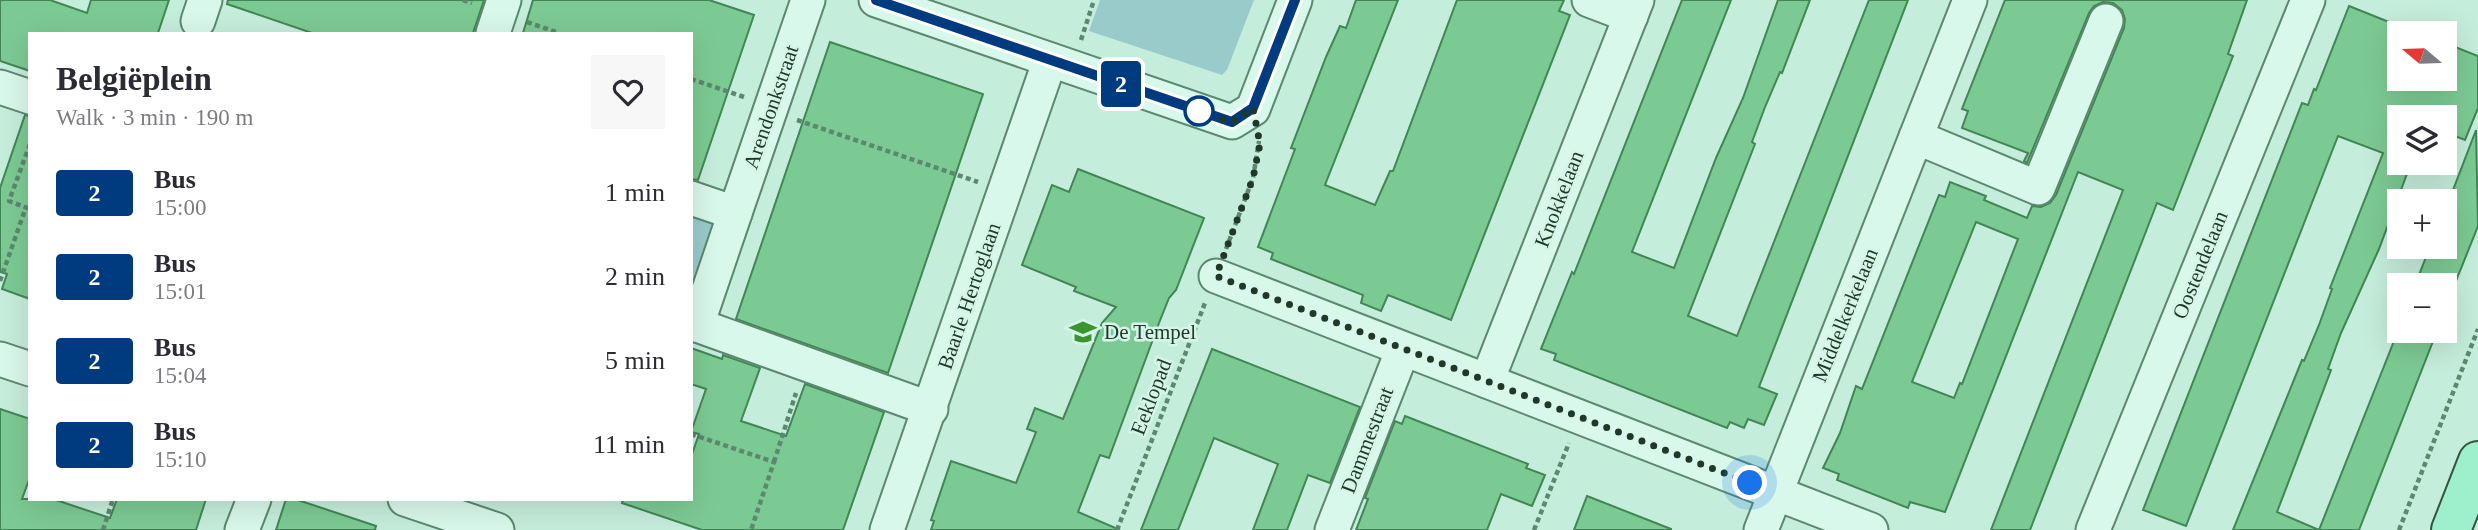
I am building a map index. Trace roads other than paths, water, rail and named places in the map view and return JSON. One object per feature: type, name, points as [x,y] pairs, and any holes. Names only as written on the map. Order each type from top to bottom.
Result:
[{"type":"main road","points":[[2451,530],[2478,461]]},
{"type":"street","points":[[493,32],[504,0]]},
{"type":"street","name":"Arendonkstraat","points":[[694,324],[735,214],[785,113],[808,0]]},
{"type":"street","points":[[876,0],[1232,122],[1253,108],[1295,0]]},
{"type":"street","name":"Knokkelaan","points":[[1487,381],[1634,8],[1589,0]]},
{"type":"street","name":"Middelkerkelaan","points":[[1761,530],[1970,0]]},
{"type":"street","name":"Oostendelaan","points":[[2093,530],[2308,0]]},
{"type":"street","points":[[1916,137],[2038,188],[2106,21]]},
{"type":"street","name":"Baarle Hertoglaan","points":[[887,530],[1049,60]]},
{"type":"street","points":[[0,87],[28,96]]},
{"type":"street","points":[[693,199],[735,214]]},
{"type":"street","points":[[1216,276],[1871,530]]},
{"type":"street","points":[[694,324],[930,409]]},
{"type":"street","name":"Dammestraat","points":[[1332,530],[1403,349]]},
{"type":"street","points":[[0,359],[28,368]]},
{"type":"street","points":[[242,530],[253,501]]},
{"type":"street","points":[[417,501],[461,508],[497,530]]},
{"type":"place","name":"De Tempel","points":[[1083,332]]}]
